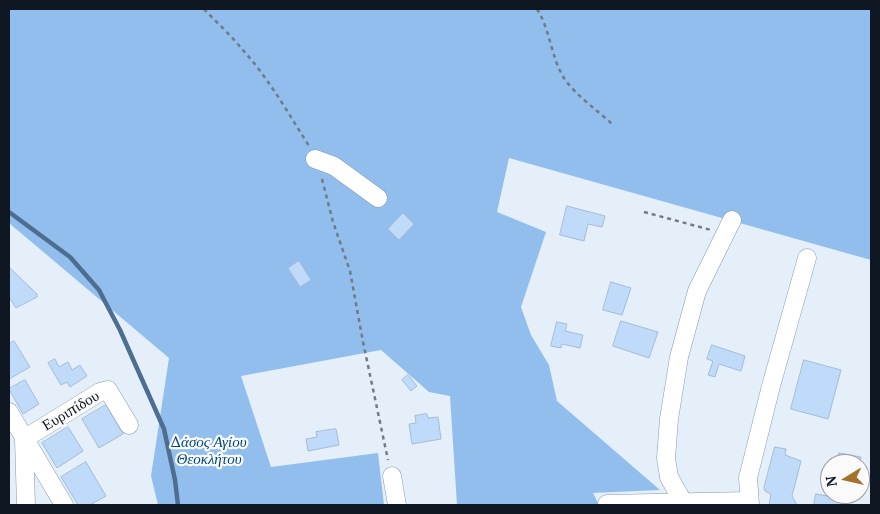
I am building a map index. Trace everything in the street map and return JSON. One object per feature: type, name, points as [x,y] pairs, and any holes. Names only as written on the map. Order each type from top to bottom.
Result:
[{"type":"street","points":[[315,158],[334,166],[378,198]]},
{"type":"street","points":[[683,502],[669,477],[666,458],[674,383],[697,291],[728,227]]},
{"type":"street","points":[[607,504],[749,503],[748,478],[771,386],[807,258]]},
{"type":"street","name":"Ευριπίδου","points":[[24,439],[100,392],[108,390],[129,425]]},
{"type":"street","points":[[9,412],[64,505]]},
{"type":"street","points":[[24,439],[26,505]]},
{"type":"street","points":[[392,476],[397,505]]},
{"type":"path","points":[[204,9],[256,65],[315,158],[333,222],[350,271],[363,342],[392,476]]},
{"type":"path","points":[[537,9],[546,26],[557,62],[566,80],[612,124]]},
{"type":"path","points":[[644,212],[728,227]]},
{"type":"green space","name":"Δάσος Αγίου Θεοκλήτου","points":[[9,9],[871,9],[871,260],[509,158],[497,212],[546,232],[521,307],[531,335],[549,365],[557,401],[660,490],[593,493],[599,505],[457,505],[450,396],[429,392],[381,350],[241,376],[271,467],[378,453],[384,505],[158,505],[151,476],[169,358],[9,223]]},
{"type":"building","points":[[567,206],[605,216],[602,227],[588,224],[584,241],[560,235]]},
{"type":"building","points":[[403,213],[414,224],[399,240],[388,229]]},
{"type":"building","points":[[299,261],[311,280],[300,287],[288,268]]},
{"type":"building","points":[[9,267],[37,294],[37,297],[16,308],[9,297]]},
{"type":"building","points":[[611,282],[631,288],[622,315],[603,310]]},
{"type":"building","points":[[621,321],[658,332],[649,358],[613,346]]},
{"type":"building","points":[[557,322],[567,324],[565,331],[583,335],[580,348],[562,344],[561,348],[551,346]]},
{"type":"building","points":[[14,341],[30,367],[9,379],[9,344]]},
{"type":"building","points":[[712,345],[745,356],[741,371],[719,364],[715,377],[708,375],[713,361],[707,359]]},
{"type":"building","points":[[55,359],[59,367],[68,362],[72,370],[80,365],[87,376],[70,387],[67,382],[61,385],[48,363]]},
{"type":"building","points":[[804,360],[841,370],[828,419],[791,409]]},
{"type":"building","points":[[408,375],[417,386],[411,391],[402,380]]},
{"type":"building","points":[[25,380],[39,404],[23,414],[9,389]]},
{"type":"building","points":[[106,405],[123,434],[99,448],[82,419]]},
{"type":"building","points":[[427,414],[428,418],[438,417],[441,439],[412,444],[409,424],[416,423],[415,416]]},
{"type":"building","points":[[68,427],[83,451],[57,468],[42,443]]},
{"type":"building","points":[[336,429],[339,445],[308,451],[306,439],[317,437],[316,432]]},
{"type":"building","points":[[775,447],[786,449],[785,455],[801,461],[792,496],[797,505],[769,505],[771,494],[765,491],[764,488]]},
{"type":"building","points":[[86,462],[106,496],[90,505],[78,505],[61,477]]},
{"type":"building","points":[[816,494],[820,495],[820,504],[841,504],[841,505],[814,505]]},
{"type":"waterway","points":[[9,212],[70,257],[99,290],[120,330],[164,429],[175,480],[178,505]]}]
